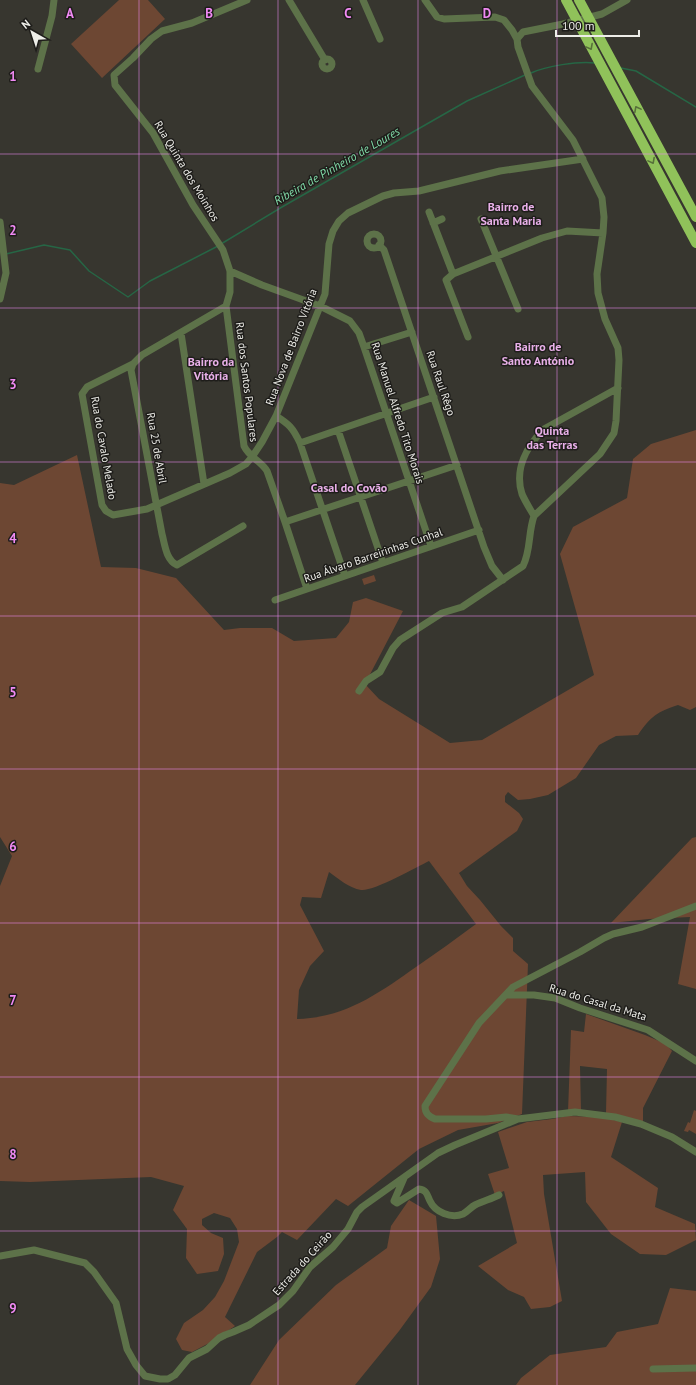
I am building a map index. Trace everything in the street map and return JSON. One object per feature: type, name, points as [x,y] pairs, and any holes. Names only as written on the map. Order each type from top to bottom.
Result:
[{"type":"highway","points":[[566,0],[696,243]]},
{"type":"highway","points":[[579,0],[696,217]]},
{"type":"street","points":[[38,69],[52,16],[54,0]]},
{"type":"street","name":"Rua Quinta dos Moinhos","points":[[230,271],[223,250],[194,205],[153,133],[115,85],[113,79],[114,75],[151,39],[162,31],[199,21],[238,1],[247,0]]},
{"type":"street","points":[[289,0],[325,60]]},
{"type":"street","points":[[363,0],[380,39]]},
{"type":"street","points":[[359,691],[366,681],[380,672],[393,648],[400,640],[442,613],[462,607],[520,569],[525,563],[534,516],[586,469],[600,454],[614,433],[616,421],[619,360],[618,348],[605,319],[598,293],[597,274],[604,217],[602,198],[573,140],[530,81],[518,47],[517,38],[504,20],[495,17],[444,19],[437,17],[425,0]]},
{"type":"street","points":[[517,38],[523,32],[602,14],[627,0]]},
{"type":"street","name":"Rua Nova de Bairro Vitória","points":[[156,504],[234,471],[246,464],[262,442],[276,416],[325,294],[329,244],[333,231],[339,220],[348,212],[383,196],[419,191],[500,171],[583,159]]},
{"type":"street","points":[[429,212],[453,274]]},
{"type":"street","points":[[433,223],[442,219]]},
{"type":"street","points":[[481,219],[518,309]]},
{"type":"street","points":[[0,222],[6,274],[0,299]]},
{"type":"street","points":[[468,337],[446,280],[453,274],[542,238],[567,231],[603,233]]},
{"type":"street","name":"Rua Raul Rêgo","points":[[379,245],[384,250],[484,547],[492,566],[503,580]]},
{"type":"street","name":"Rua Manuel Alfredo Tito Morais","points":[[230,271],[262,285],[320,306],[350,321],[359,333],[431,546]]},
{"type":"street","name":"Rua dos Santos Populares","points":[[230,271],[230,292],[226,306],[244,446],[247,453],[252,457]]},
{"type":"street","points":[[133,364],[142,355],[226,306]]},
{"type":"street","points":[[181,332],[204,484]]},
{"type":"street","points":[[364,347],[412,332]]},
{"type":"street","name":"Rua 25 de Abril","points":[[133,364],[132,370],[156,504],[168,555],[173,563],[177,565],[244,526]]},
{"type":"street","name":"Rua do Cavalo Melado","points":[[133,364],[87,387],[82,394],[82,398],[102,505],[104,508],[109,514],[113,515],[147,509],[156,504]]},
{"type":"street","points":[[534,516],[522,494],[520,482],[521,466],[528,447],[544,429],[618,388]]},
{"type":"street","points":[[300,442],[434,397]]},
{"type":"street","points":[[276,416],[288,423],[300,442],[345,576]]},
{"type":"street","points":[[338,430],[383,563]]},
{"type":"street","points":[[252,457],[263,465],[267,471],[307,589]]},
{"type":"street","points":[[285,522],[457,465]]},
{"type":"street","name":"Rua Álvaro Barreirinhas Cunhal","points":[[275,600],[479,530]]},
{"type":"street","points":[[518,1119],[506,1117],[486,1119],[435,1119],[425,1112],[425,1106],[479,1023],[513,987],[604,938],[696,906]]},
{"type":"street","name":"Rua do Casal da Mata","points":[[507,995],[534,995],[555,998],[587,1011],[648,1030],[696,1060]]},
{"type":"street","points":[[498,1195],[475,1205],[464,1213],[452,1216],[443,1213],[433,1206],[423,1189],[419,1189],[397,1204],[394,1201],[405,1176],[438,1153],[518,1119],[575,1112],[615,1117],[641,1124],[672,1137],[696,1152]]},
{"type":"street","name":"Estrada do Ceirão","points":[[145,1376],[160,1380],[168,1379],[175,1375],[189,1358],[207,1349],[225,1334],[249,1325],[279,1305],[293,1291],[310,1268],[333,1247],[348,1229],[357,1212],[405,1176]]},
{"type":"street","points":[[0,1256],[34,1250],[85,1263],[94,1272],[116,1303],[127,1349],[136,1365],[154,1385]]},
{"type":"street","points":[[653,1369],[696,1368]]},
{"type":"shaded area","points":[[119,0],[148,0],[165,19],[102,78],[71,44]]},
{"type":"shaded area","points":[[696,430],[696,707],[690,710],[678,705],[651,719],[638,735],[616,736],[599,745],[576,778],[548,795],[518,800],[508,792],[505,796],[505,802],[519,813],[523,819],[517,831],[459,873],[467,886],[513,938],[513,951],[528,964],[522,1114],[498,1123],[458,1130],[419,1149],[348,1206],[336,1199],[297,1240],[282,1232],[257,1252],[225,1317],[235,1326],[213,1341],[192,1352],[182,1350],[176,1339],[184,1323],[203,1310],[215,1297],[224,1281],[239,1242],[237,1229],[230,1218],[214,1213],[202,1219],[202,1225],[211,1233],[223,1238],[224,1254],[218,1271],[197,1274],[186,1258],[187,1229],[173,1210],[184,1186],[151,1177],[30,1182],[0,1181],[0,886],[12,856],[0,837],[0,483],[14,485],[77,455],[101,567],[136,568],[176,578],[224,630],[240,628],[272,628],[294,641],[336,638],[349,622],[353,602],[366,598],[403,611],[365,684],[379,699],[450,743],[482,740],[594,675],[560,554],[573,527],[627,498],[633,459],[651,444]],"holes":[[[429,861],[476,924],[375,995],[346,1009],[331,1014],[314,1018],[297,1019],[299,990],[310,966],[324,951],[300,905],[302,897],[321,898],[329,872],[352,887],[367,890]]]},
{"type":"shaded area","points":[[374,575],[376,581],[364,585],[362,579]]},
{"type":"shaded area","points":[[696,837],[696,989],[678,984],[690,917],[611,923],[692,838]]},
{"type":"shaded area","points":[[586,1014],[666,1044],[672,1051],[643,1108],[643,1123],[606,1113],[607,1069],[580,1066],[581,1111],[568,1112],[571,1030],[584,1032]]},
{"type":"shaded area","points":[[694,1110],[696,1111],[696,1134],[689,1130],[688,1132],[684,1131],[688,1122],[690,1123]]},
{"type":"shaded area","points":[[567,1116],[601,1117],[622,1122],[611,1157],[658,1188],[655,1207],[695,1224],[696,1240],[666,1255],[640,1254],[611,1234],[586,1202],[585,1172],[543,1175],[544,1194],[562,1301],[550,1307],[531,1309],[524,1297],[508,1290],[478,1266],[517,1243],[504,1191],[495,1195],[488,1174],[509,1168],[498,1132],[527,1122]]},
{"type":"shaded area","points":[[409,1200],[436,1216],[440,1259],[431,1287],[399,1331],[355,1385],[250,1385],[279,1340],[336,1285],[387,1248],[391,1226]]},
{"type":"shaded area","points":[[670,1288],[696,1291],[696,1385],[516,1385],[521,1378],[550,1355],[606,1347],[617,1332],[658,1324]]},
{"type":"waterway","name":"Ribeira de Pinheiro de Loures","points":[[531,73],[537,70],[562,65],[595,63]]},
{"type":"waterway","name":"Ribeira de Pinheiro de Loures","points":[[621,68],[636,71],[696,107]]},
{"type":"waterway","name":"Ribeira de Pinheiro de Loures","points":[[221,244],[282,207],[467,101],[525,75]]},
{"type":"waterway","name":"Ribeira de Pinheiro de Loures","points":[[6,254],[44,245],[70,250],[89,271],[128,297],[150,281],[218,246]]},
{"type":"district","name":"Bairro de Santa Maria","points":[[511,214]]},
{"type":"district","name":"Bairro de Santo António","points":[[538,354]]},
{"type":"district","name":"Bairro da Vitória","points":[[211,369]]},
{"type":"district","name":"Quinta das Terras","points":[[552,438]]},
{"type":"district","name":"Casal do Covão","points":[[349,488]]}]
